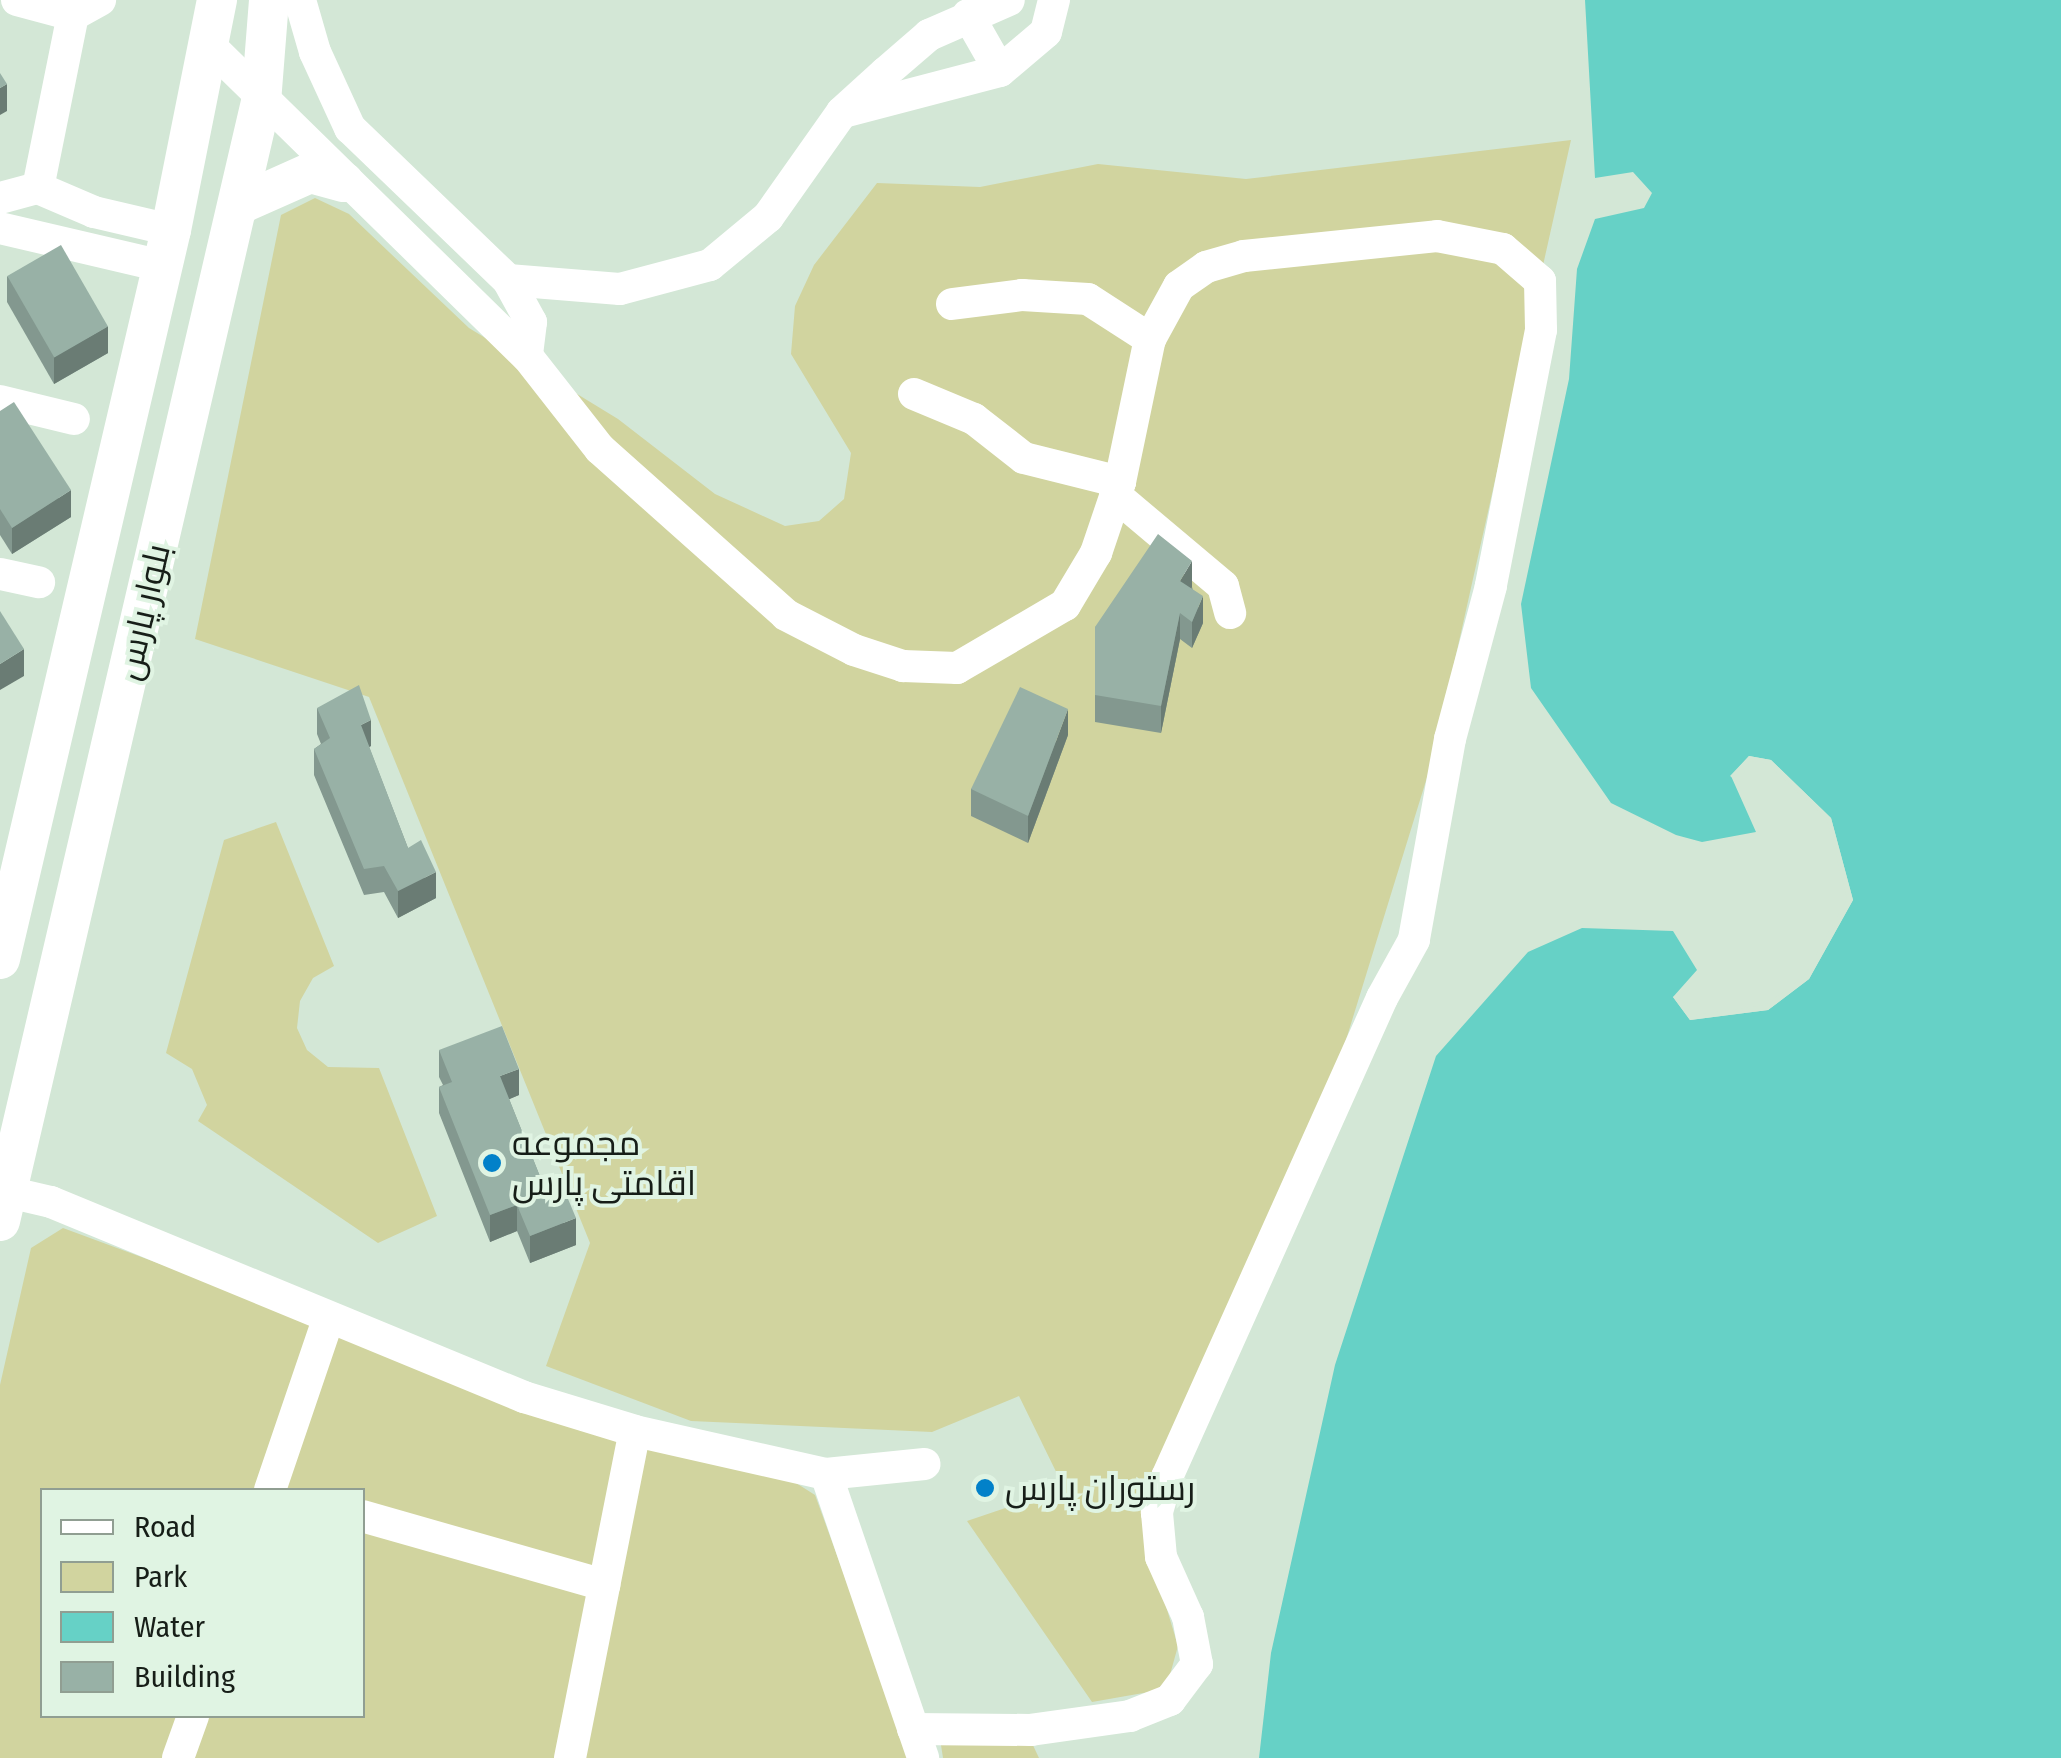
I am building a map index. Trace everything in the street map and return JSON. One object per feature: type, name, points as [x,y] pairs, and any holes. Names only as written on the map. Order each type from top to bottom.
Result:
[{"type":"main road","name":"بلوار پارس","points":[[0,959],[167,248],[212,48],[217,0]]},
{"type":"main road","name":"بلوار پارس","points":[[4,1207],[261,102],[270,0]]},
{"type":"main road","points":[[238,205],[310,174],[344,182]]},
{"type":"street","points":[[17,0],[86,8],[38,188]]},
{"type":"street","points":[[300,0],[315,52],[350,128],[508,280],[531,322],[527,356]]},
{"type":"street","points":[[508,280],[620,289],[710,265],[768,217],[842,112],[929,35],[1010,0]]},
{"type":"street","points":[[842,112],[1000,71],[1046,32],[1054,0]]},
{"type":"street","points":[[968,15],[1000,71]]},
{"type":"street","points":[[212,48],[261,102],[527,356],[600,448],[786,614],[854,650],[903,666],[957,668],[1065,605],[1096,553],[1118,489],[1150,339],[1179,286],[1206,267],[1244,256],[1437,236],[1502,249],[1540,282],[1545,302],[1491,586],[1450,739],[1414,940],[1382,998],[1167,1476],[1157,1512],[1162,1557],[1188,1617],[1198,1664],[1170,1700],[1130,1716],[918,1744],[826,1474]]},
{"type":"street","points":[[0,198],[38,188],[167,248]]},
{"type":"street","points":[[0,228],[167,248]]},
{"type":"street","points":[[952,304],[1022,295],[1088,299],[1150,339]]},
{"type":"street","points":[[914,394],[974,419],[1024,458],[1118,489],[1223,586],[1230,613]]},
{"type":"street","points":[[0,402],[74,418]]},
{"type":"street","points":[[0,574],[39,582]]},
{"type":"street","points":[[4,1207],[50,1202],[328,1320],[524,1397],[635,1431],[826,1474],[924,1464]]},
{"type":"street","points":[[272,1488],[328,1320]]},
{"type":"street","points":[[570,1758],[635,1431]]},
{"type":"street","points":[[365,1517],[604,1585]]},
{"type":"street","points":[[178,1758],[191,1718]]},
{"type":"green space","points":[[1571,140],[1433,758],[1325,1108],[1146,1540],[1178,1646],[1166,1689],[1092,1702],[967,1521],[1064,1488],[1019,1396],[932,1432],[691,1421],[546,1366],[590,1243],[369,697],[195,639],[281,215],[315,198],[349,214],[469,328],[618,419],[715,494],[785,526],[819,521],[844,499],[851,453],[791,354],[795,306],[814,265],[877,183],[980,187],[1098,164],[1246,179]]},
{"type":"green space","points":[[276,822],[334,966],[313,978],[300,1001],[297,1028],[307,1050],[328,1067],[379,1068],[437,1216],[378,1243],[198,1121],[207,1105],[192,1069],[166,1053],[224,840]]},
{"type":"green space","points":[[63,1228],[633,1439],[774,1469],[815,1495],[911,1758],[0,1758],[0,1385],[31,1248]]},
{"type":"green space","points":[[1031,1741],[1039,1758],[943,1758],[941,1745]]},
{"type":"water","points":[[1585,0],[2061,0],[2061,1758],[1259,1758],[1271,1653],[1335,1365],[1436,1056],[1528,952],[1582,928],[1673,931],[1697,970],[1673,997],[1690,1020],[1768,1010],[1809,979],[1853,900],[1831,818],[1771,760],[1749,756],[1731,776],[1756,832],[1702,842],[1676,835],[1611,803],[1531,688],[1521,604],[1569,379],[1577,269],[1595,219],[1644,208],[1652,193],[1633,172],[1595,178]]},
{"type":"pier","points":[[1749,756],[1771,760],[1831,818],[1853,900],[1809,979],[1768,1010],[1690,1020],[1673,997],[1685,991],[1680,997],[1693,1015],[1766,1005],[1805,975],[1847,899],[1827,820],[1769,765],[1750,761],[1739,782],[1730,776]]},
{"type":"building","points":[[61,245],[108,326],[54,357],[7,276]]},
{"type":"building","points":[[14,402],[71,490],[12,528],[0,509],[0,411]]},
{"type":"building","points":[[1158,534],[1192,561],[1180,581],[1203,596],[1192,622],[1180,613],[1161,706],[1095,695],[1095,627]]},
{"type":"building","points":[[0,611],[24,649],[0,664]]},
{"type":"building","points":[[359,685],[371,720],[361,725],[408,848],[421,840],[436,872],[398,891],[384,866],[364,869],[314,749],[330,738],[317,708]]},
{"type":"building","points":[[1020,687],[1068,709],[1028,816],[971,789]]},
{"type":"building","name":"مجموعه اقامتی پارس","points":[[502,1026],[519,1069],[500,1076],[547,1194],[563,1187],[576,1218],[530,1236],[517,1205],[490,1215],[439,1087],[452,1082],[439,1050]]},
{"type":"place","name":"مجموعه اقامتی پارس","points":[[492,1163]]},
{"type":"place","name":"رستوران پارس","points":[[985,1488]]}]
